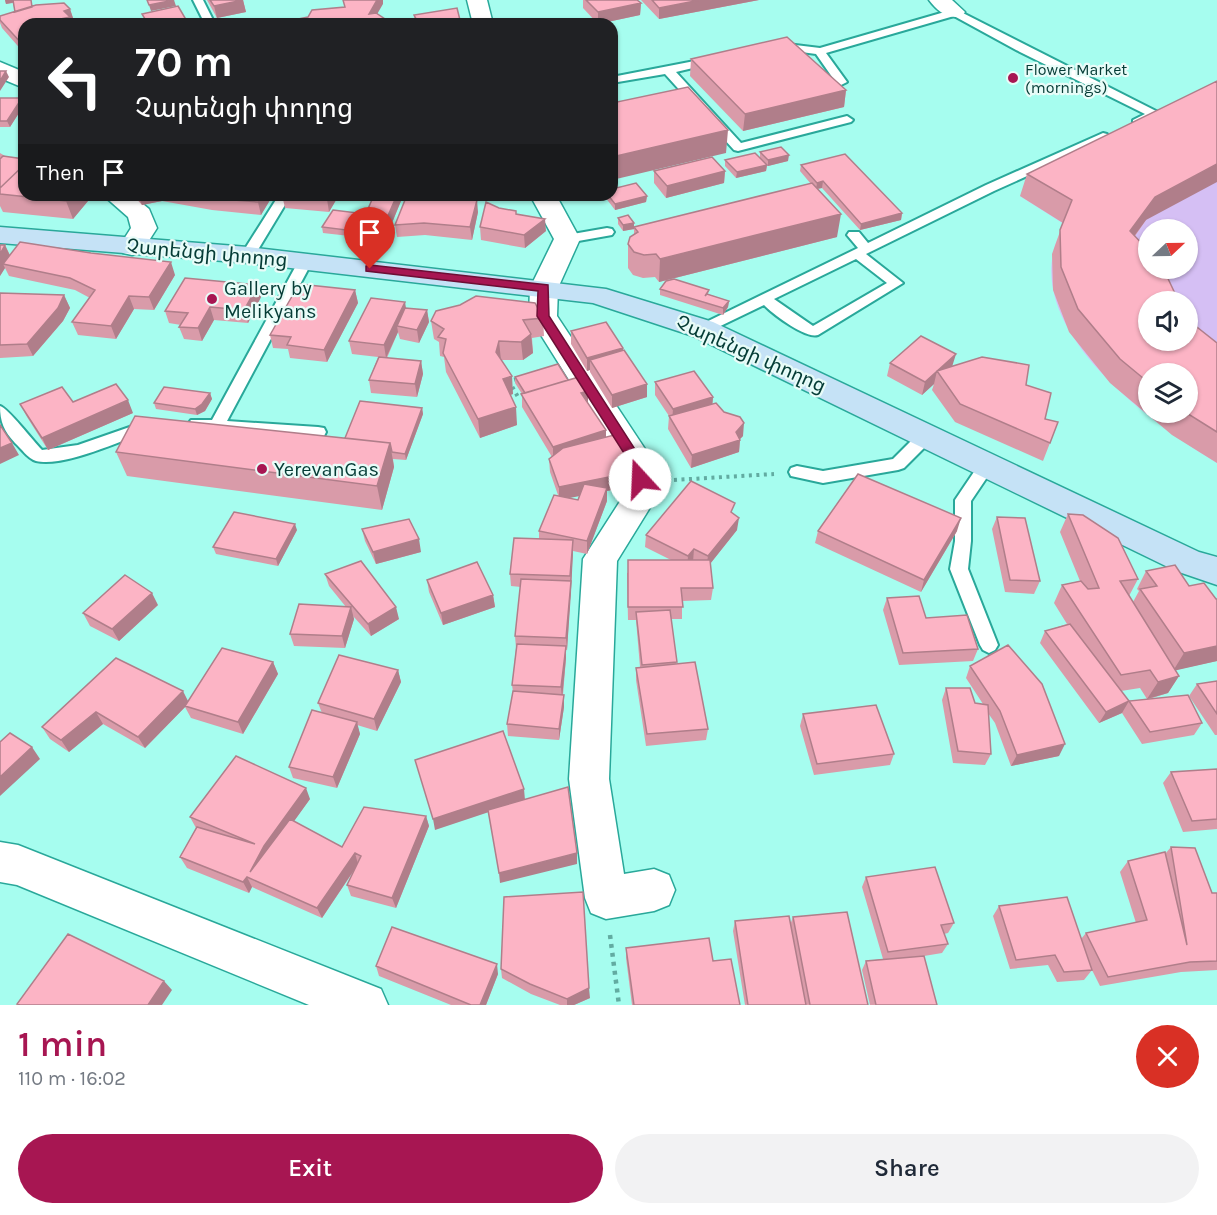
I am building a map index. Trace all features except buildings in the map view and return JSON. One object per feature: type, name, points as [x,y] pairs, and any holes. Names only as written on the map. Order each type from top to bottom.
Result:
[{"type":"main road","name":"Չարենցի փողոց","points":[[0,235],[248,255],[596,295],[703,329],[1188,562],[1217,571]]},
{"type":"street","points":[[477,0],[482,18]]},
{"type":"street","points":[[0,69],[18,78]]},
{"type":"street","points":[[124,201],[140,214],[144,228],[132,247]]},
{"type":"street","points":[[546,201],[567,238],[544,288],[543,316],[636,460],[643,493],[600,559],[589,779],[606,898],[654,890]]},
{"type":"street","points":[[6,856],[365,1005]]},
{"type":"lane","points":[[198,0],[207,18]]},
{"type":"lane","points":[[703,329],[990,188],[1154,114],[976,26],[945,4],[820,51],[781,46],[770,48]]},
{"type":"lane","points":[[820,51],[842,82]]},
{"type":"lane","points":[[618,79],[724,58]]},
{"type":"lane","points":[[668,70],[738,147],[847,120]]},
{"type":"lane","points":[[248,255],[281,201]]},
{"type":"lane","points":[[567,238],[607,232]]},
{"type":"lane","points":[[765,298],[776,309],[813,332],[896,283],[862,251],[854,235]]},
{"type":"lane","points":[[217,426],[305,262]]},
{"type":"lane","points":[[0,411],[19,437],[38,456],[57,457],[83,450],[132,430],[161,423]]},
{"type":"lane","points":[[183,424],[318,432]]},
{"type":"lane","points":[[797,472],[823,477],[898,464],[927,435]]},
{"type":"lane","points":[[988,464],[963,500],[963,541],[959,569],[989,645]]},
{"type":"path","points":[[518,397],[509,381],[523,378]]},
{"type":"path","points":[[640,479],[731,478],[797,472]]},
{"type":"path","points":[[606,898],[619,1005]]},
{"type":"shaded area","points":[[1217,99],[1217,463],[1158,423],[1198,423],[1198,363],[1138,363],[1138,406],[1105,376],[1081,348],[1062,317],[1053,286],[1053,254],[1064,224],[1020,196]]},
{"type":"place","name":"Flower Market (mornings)","points":[[1013,78]]},
{"type":"place","name":"Gallery by Melikyans","points":[[212,299]]},
{"type":"place","name":"YerevanGas","points":[[262,469]]},
{"type":"route","points":[[370,269],[544,288],[543,316],[636,460],[640,479]]}]
